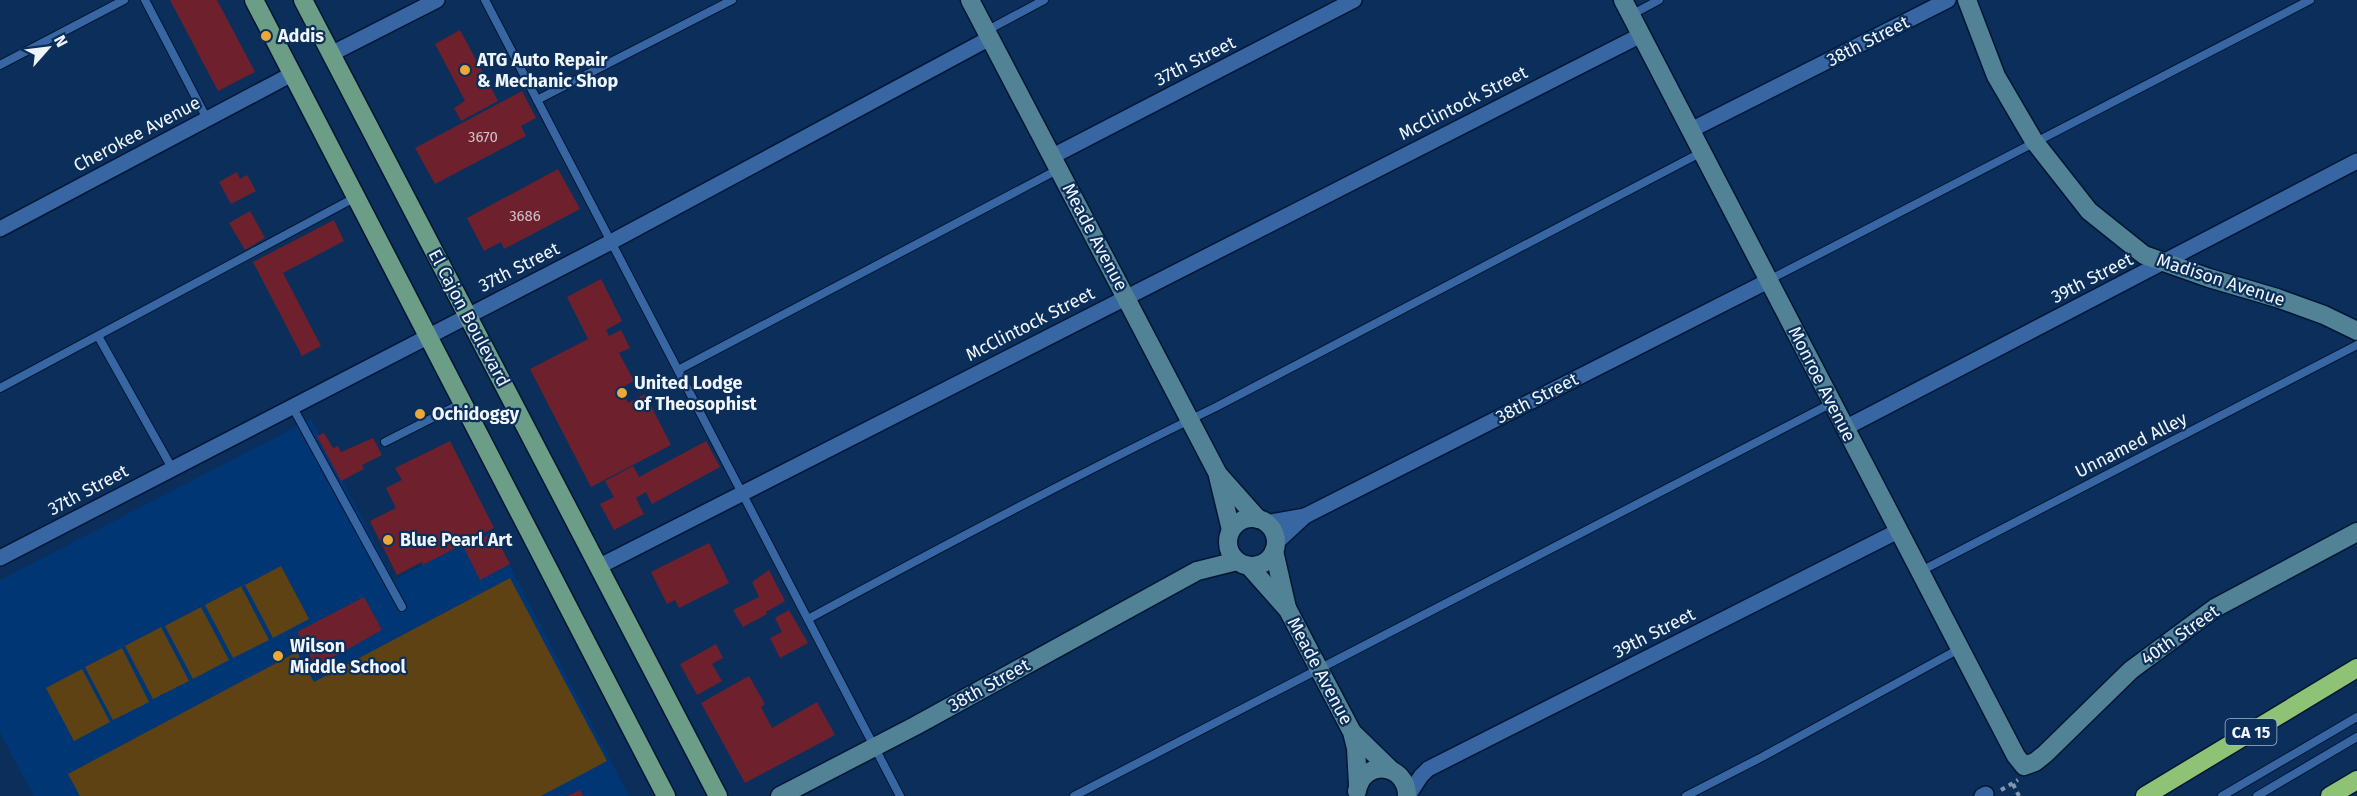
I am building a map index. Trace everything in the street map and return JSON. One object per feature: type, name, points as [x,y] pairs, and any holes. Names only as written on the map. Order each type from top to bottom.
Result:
[{"type":"highway","name":"CA 15","points":[[2145,796],[2357,668]]},
{"type":"highway","points":[[2330,796],[2357,780]]},
{"type":"main road","points":[[254,0],[666,796]]},
{"type":"main road","name":"El Cajon Boulevard","points":[[303,0],[718,796]]},
{"type":"street","points":[[331,54],[437,0]]},
{"type":"street","name":"Meade Avenue","points":[[970,0],[1218,474],[1262,521]]},
{"type":"street","name":"37th Street","points":[[1056,163],[1354,0]]},
{"type":"street","name":"38th Street","points":[[1691,130],[1948,0]]},
{"type":"street","name":"Madison Avenue","points":[[1967,0],[1996,76],[2034,141],[2089,211],[2144,255],[2209,278],[2277,298],[2324,315],[2357,331]]},
{"type":"street","name":"Monroe Avenue","points":[[1627,8],[1919,572],[2016,756],[2024,766]]},
{"type":"street","name":"McClintock Street","points":[[598,567],[1641,34]]},
{"type":"street","name":"37th Street","points":[[0,558],[611,242],[988,35]]},
{"type":"street","name":"Cherokee Avenue","points":[[0,229],[292,74]]},
{"type":"street","name":"39th Street","points":[[1845,428],[2357,161]]},
{"type":"street","name":"38th Street","points":[[1275,547],[1305,516],[1768,281]]},
{"type":"street","name":"Meade Avenue","points":[[1218,474],[1230,536]]},
{"type":"street","name":"38th Street","points":[[1262,521],[1305,516]]},
{"type":"street","points":[[1243,520],[1262,521],[1273,532],[1275,547],[1264,563],[1243,563],[1231,553],[1230,536],[1243,520]]},
{"type":"street","name":"39th Street","points":[[1408,796],[1428,769],[1898,531]]},
{"type":"street","name":"40th Street","points":[[2024,766],[2035,762],[2045,754],[2131,670],[2215,608],[2357,532]]},
{"type":"street","name":"38th Street","points":[[780,796],[875,747],[1197,571],[1230,536]]},
{"type":"street","name":"Meade Avenue","points":[[1275,547],[1288,610],[1352,732],[1356,748],[1356,792]]},
{"type":"street","name":"Meade Avenue","points":[[1243,563],[1288,610]]},
{"type":"street","name":"38th Street","points":[[1197,571],[1243,563]]},
{"type":"street","name":"Meade Avenue","points":[[1352,732],[1404,780],[1408,796]]},
{"type":"street","name":"Meade Avenue","points":[[1356,792],[1362,777],[1376,769],[1391,770]]},
{"type":"street","name":"39th Street","points":[[1391,770],[1428,769]]},
{"type":"lane","points":[[0,65],[124,0]]},
{"type":"lane","points":[[146,0],[207,119]]},
{"type":"lane","points":[[485,0],[900,796]]},
{"type":"lane","points":[[537,100],[732,0]]},
{"type":"lane","points":[[988,35],[1044,0]]},
{"type":"lane","points":[[1627,8],[1659,0]]},
{"type":"lane","points":[[1768,281],[2034,141],[2310,0]]},
{"type":"lane","points":[[808,619],[983,525],[1702,152]]},
{"type":"lane","points":[[678,370],[1056,163]]},
{"type":"lane","points":[[0,388],[356,197]]},
{"type":"lane","points":[[98,336],[172,468]]},
{"type":"lane","name":"Unnamed Alley","points":[[1919,572],[2357,345]]},
{"type":"lane","points":[[385,442],[462,403]]},
{"type":"lane","points":[[1074,796],[1832,403]]},
{"type":"lane","points":[[292,406],[402,607]]},
{"type":"lane","points":[[1686,796],[1762,757],[1959,648]]},
{"type":"lane","points":[[2222,796],[2357,717]]},
{"type":"lane","points":[[2257,796],[2357,737]]},
{"type":"path","points":[[1984,795],[1995,793],[2013,784],[2017,781],[2024,766]]},
{"type":"path","points":[[2013,784],[2019,796]]},
{"type":"shaded area","name":"Wilson Middle School","points":[[311,419],[394,580],[491,530],[629,796],[33,796],[0,732],[0,580]]},
{"type":"shaded area","points":[[281,566],[309,619],[273,638],[245,585]]},
{"type":"shaded area","points":[[510,578],[607,761],[541,796],[80,796],[68,774],[297,652],[314,682]]},
{"type":"shaded area","points":[[241,586],[269,640],[233,658],[205,605]]},
{"type":"shaded area","points":[[201,607],[229,660],[193,679],[165,626]]},
{"type":"shaded area","points":[[161,627],[189,681],[153,699],[125,646]]},
{"type":"shaded area","points":[[122,648],[149,702],[113,720],[85,667]]},
{"type":"shaded area","points":[[82,669],[110,722],[74,741],[46,688]]},
{"type":"building","points":[[170,0],[217,0],[255,72],[218,91]]},
{"type":"building","name":"ATG Auto Repair & Mechanic Shop","points":[[460,30],[498,101],[461,121],[454,108],[465,101],[435,44]]},
{"type":"building","points":[[522,91],[536,118],[521,126],[526,136],[435,184],[415,148]]},
{"type":"building","points":[[558,169],[580,209],[504,249],[501,242],[484,251],[467,218]]},
{"type":"building","points":[[237,172],[240,179],[247,175],[256,191],[231,204],[219,182]]},
{"type":"building","points":[[250,211],[265,238],[245,250],[229,223]]},
{"type":"building","points":[[334,220],[344,241],[283,273],[321,346],[302,356],[253,262]]},
{"type":"building","points":[[601,279],[622,321],[606,330],[609,336],[621,330],[630,348],[619,353],[634,381],[621,388],[628,403],[645,394],[671,445],[591,487],[530,369],[588,339],[567,297]]},
{"type":"building","points":[[324,433],[333,448],[338,446],[341,452],[373,438],[382,455],[362,465],[364,469],[341,481],[317,436]]},
{"type":"building","points":[[450,441],[494,528],[423,565],[422,562],[397,575],[370,521],[396,508],[386,488],[402,480],[395,468]]},
{"type":"building","points":[[706,441],[720,467],[652,504],[646,492],[636,498],[644,514],[614,530],[600,504],[614,497],[605,481],[633,466],[639,477]]},
{"type":"building","points":[[493,532],[510,564],[480,580],[464,548]]},
{"type":"building","points":[[709,543],[729,583],[679,608],[675,600],[667,604],[651,572]]},
{"type":"building","points":[[769,570],[785,601],[743,627],[733,610],[759,597],[752,582]]},
{"type":"building","points":[[364,597],[382,630],[316,667],[297,632]]},
{"type":"building","points":[[789,610],[808,643],[780,658],[770,638],[782,632],[775,618]]},
{"type":"building","points":[[716,644],[723,658],[712,664],[722,681],[697,695],[680,664]]},
{"type":"building","points":[[749,676],[765,704],[761,707],[772,728],[817,702],[835,735],[745,783],[701,703]]},
{"type":"building","points":[[580,790],[583,796],[567,796]]},
{"type":"place","name":"Addis","points":[[266,36]]},
{"type":"place","name":"ATG Auto Repair & Mechanic Shop","points":[[465,70]]},
{"type":"place","name":"United Lodge of Theosophist","points":[[622,393]]},
{"type":"place","name":"Ochidoggy","points":[[420,414]]},
{"type":"place","name":"Blue Pearl Art","points":[[388,540]]},
{"type":"place","name":"Wilson Middle School","points":[[278,656]]}]
